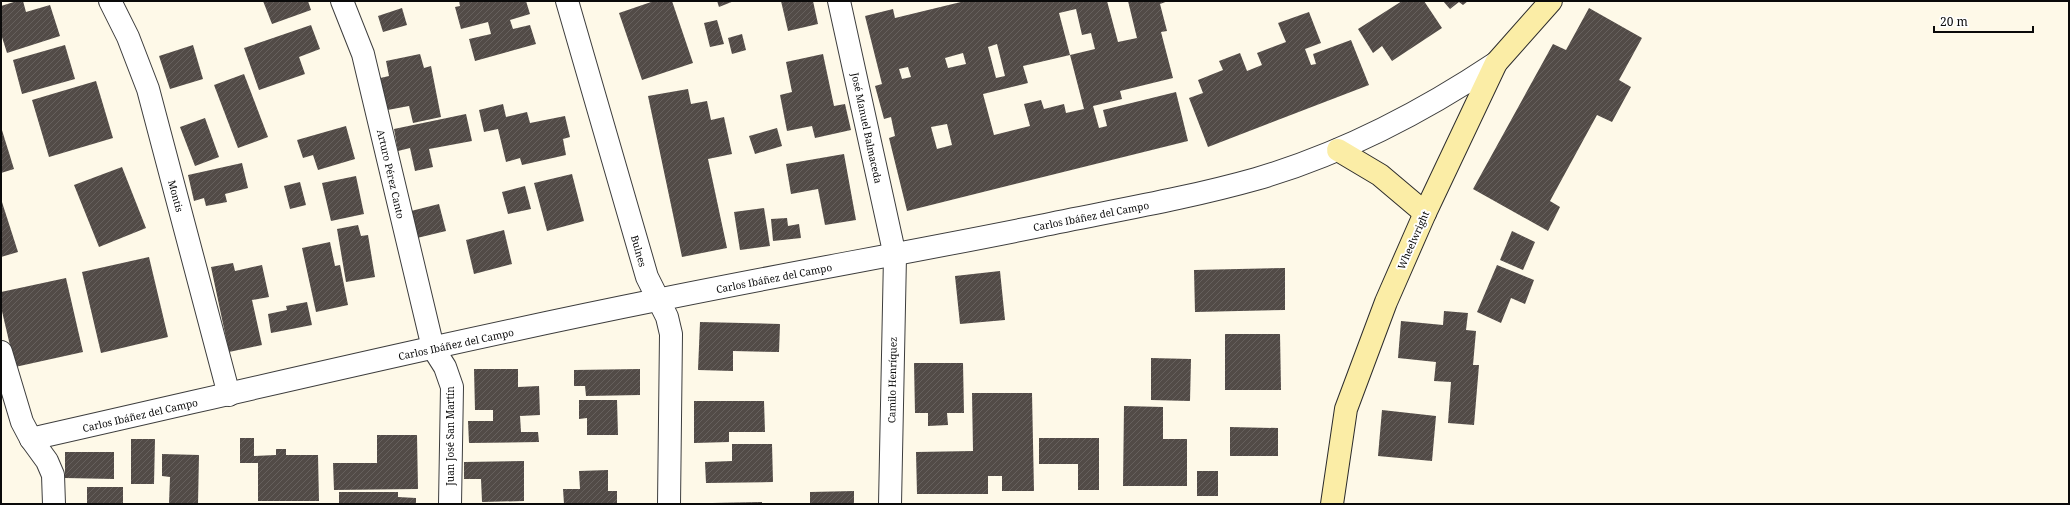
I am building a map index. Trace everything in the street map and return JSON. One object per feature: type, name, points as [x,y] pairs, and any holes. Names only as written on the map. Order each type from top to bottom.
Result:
[{"type":"main road","name":"Wheelwright","points":[[1332,504],[1346,409],[1386,302],[1425,213],[1496,63],[1551,1]]},
{"type":"main road","points":[[1338,150],[1364,164],[1380,175],[1425,213]]},
{"type":"street","name":"Montis","points":[[110,1],[128,37],[148,89],[228,395]]},
{"type":"street","name":"Arturo Pérez Canto","points":[[342,1],[363,54],[433,348]]},
{"type":"street","name":"Bulnes","points":[[567,1],[646,277],[667,317],[670,334],[669,504]]},
{"type":"street","name":"José Manuel Balmaceda","points":[[839,1],[895,256]]},
{"type":"street","name":"Carlos Ibáñez del Campo","points":[[31,439],[433,348],[657,300],[895,256],[1168,200],[1256,179],[1338,150],[1432,103],[1496,63]]},
{"type":"street","name":"Camilo Henríquez","points":[[890,504],[895,256]]},
{"type":"street","name":"Juan José San Martín","points":[[433,348],[445,367],[452,387],[450,504]]},
{"type":"street","points":[[1,352],[22,422],[31,439],[47,460],[53,475],[54,504]]},
{"type":"building","points":[[17,1],[23,1],[26,12],[50,5],[60,36],[7,53],[1,34],[1,6]]},
{"type":"building","points":[[263,1],[308,1],[311,10],[272,24]]},
{"type":"building","points":[[459,1],[526,1],[530,14],[510,20],[513,29],[530,25],[536,44],[475,61],[469,39],[491,34],[488,22],[461,29],[455,7],[460,6]]},
{"type":"building","points":[[654,1],[672,1],[693,63],[642,80],[619,13]]},
{"type":"building","points":[[717,1],[734,1],[719,7]]},
{"type":"building","points":[[781,1],[813,1],[818,24],[788,31]]},
{"type":"building","points":[[965,1],[1107,1],[1118,42],[1137,38],[1128,1],[1168,1],[1160,4],[1167,31],[1161,32],[1173,78],[1120,91],[1122,99],[1093,106],[1099,128],[1107,126],[1103,110],[1176,92],[1188,141],[907,211],[889,138],[895,136],[891,117],[884,119],[875,86],[882,84],[865,16],[893,9],[895,18]],"holes":[[[1076,9],[1082,35],[1091,33],[1095,49],[1070,55],[1059,13]],[[997,44],[1005,76],[996,78],[988,47]],[[963,53],[966,64],[948,68],[945,58]],[[1070,55],[1084,109],[1066,113],[1064,104],[1044,109],[1041,100],[1024,104],[1030,126],[994,135],[983,94],[1028,83],[1023,66]],[[908,67],[911,77],[902,79],[899,69]],[[947,124],[952,145],[937,149],[931,127]]]},
{"type":"building","points":[[1402,1],[1424,1],[1442,28],[1392,61],[1382,46],[1373,53],[1358,29]]},
{"type":"building","points":[[1443,1],[1468,1],[1463,5],[1459,2],[1450,9]]},
{"type":"building","points":[[402,8],[407,25],[383,32],[378,16]]},
{"type":"building","points":[[1589,8],[1642,38],[1619,80],[1631,87],[1612,122],[1597,115],[1550,201],[1560,207],[1548,231],[1473,189],[1553,44],[1566,50]]},
{"type":"building","points":[[1309,12],[1321,43],[1305,49],[1311,65],[1316,64],[1313,54],[1351,40],[1369,85],[1208,147],[1189,98],[1203,93],[1198,80],[1223,70],[1219,61],[1240,53],[1247,71],[1262,65],[1257,53],[1286,42],[1278,23]]},
{"type":"building","points":[[717,20],[724,44],[710,47],[704,23]]},
{"type":"building","points":[[311,25],[320,49],[299,57],[305,74],[259,90],[244,48]]},
{"type":"building","points":[[742,34],[746,50],[732,54],[728,38]]},
{"type":"building","points":[[65,45],[75,79],[22,94],[13,60]]},
{"type":"building","points":[[193,45],[203,79],[170,89],[159,56]]},
{"type":"building","points":[[420,54],[424,68],[431,66],[441,117],[413,123],[409,106],[382,111],[376,79],[389,76],[386,61]]},
{"type":"building","points":[[823,54],[834,106],[845,104],[851,130],[815,138],[812,126],[787,131],[780,95],[792,92],[786,62]]},
{"type":"building","points":[[244,74],[268,137],[238,148],[214,85]]},
{"type":"building","points":[[96,81],[113,138],[49,157],[32,100]]},
{"type":"building","points":[[688,89],[691,104],[707,101],[711,120],[724,117],[732,154],[708,159],[727,248],[682,257],[648,96]]},
{"type":"building","points":[[503,104],[506,117],[527,112],[530,123],[565,116],[570,137],[563,139],[566,155],[522,165],[520,158],[506,162],[498,129],[484,132],[479,110]]},
{"type":"building","points":[[466,114],[472,141],[429,149],[433,167],[415,171],[410,148],[398,151],[394,129]]},
{"type":"building","points":[[205,118],[219,157],[195,166],[180,127]]},
{"type":"building","points":[[346,126],[355,159],[318,170],[313,155],[303,158],[297,140]]},
{"type":"building","points":[[1,127],[14,169],[1,173]]},
{"type":"building","points":[[777,128],[782,146],[755,154],[749,136]]},
{"type":"building","points":[[844,154],[856,220],[825,225],[818,189],[791,194],[786,164]]},
{"type":"building","points":[[242,163],[248,188],[225,194],[227,202],[206,206],[204,198],[194,201],[188,175]]},
{"type":"building","points":[[122,167],[146,228],[99,247],[74,185]]},
{"type":"building","points":[[572,174],[584,221],[547,231],[534,183]]},
{"type":"building","points":[[356,176],[364,214],[331,221],[322,183]]},
{"type":"building","points":[[300,182],[306,205],[290,209],[284,186]]},
{"type":"building","points":[[525,186],[531,209],[508,214],[502,192]]},
{"type":"building","points":[[1,199],[18,252],[1,257]]},
{"type":"building","points":[[439,204],[446,231],[417,238],[411,211]]},
{"type":"building","points":[[764,208],[770,246],[740,250],[734,212]]},
{"type":"building","points":[[787,218],[788,226],[799,224],[801,238],[773,241],[771,219]]},
{"type":"building","points":[[358,225],[361,236],[368,235],[375,277],[346,282],[337,229]]},
{"type":"building","points":[[504,230],[512,264],[474,274],[466,240]]},
{"type":"building","points":[[1512,231],[1535,242],[1523,270],[1500,260]]},
{"type":"building","points":[[330,242],[335,266],[340,265],[348,305],[316,312],[302,248]]},
{"type":"building","points":[[149,257],[168,337],[101,353],[82,272]]},
{"type":"building","points":[[233,263],[235,271],[262,265],[269,297],[252,300],[262,345],[229,352],[211,267]]},
{"type":"building","points":[[1497,265],[1534,280],[1525,304],[1511,298],[1501,323],[1477,312]]},
{"type":"building","points":[[1285,268],[1285,310],[1195,312],[1194,270]]},
{"type":"building","points":[[1000,271],[1005,320],[960,324],[955,276]]},
{"type":"building","points":[[66,278],[83,352],[15,367],[1,307],[1,292]]},
{"type":"building","points":[[307,302],[312,325],[271,333],[268,314],[287,310],[286,306]]},
{"type":"building","points":[[1444,311],[1468,313],[1466,330],[1476,331],[1473,365],[1479,365],[1474,425],[1448,423],[1451,382],[1434,381],[1436,362],[1398,358],[1401,321],[1443,325]]},
{"type":"building","points":[[700,322],[780,324],[779,352],[733,351],[733,371],[698,370]]},
{"type":"building","points":[[1225,334],[1280,334],[1281,390],[1225,390]]},
{"type":"building","points":[[1151,358],[1191,359],[1190,401],[1151,400]]},
{"type":"building","points":[[914,363],[963,363],[964,413],[947,413],[948,425],[928,426],[928,413],[915,413]]},
{"type":"building","points":[[474,369],[518,369],[518,387],[539,386],[540,415],[520,416],[521,432],[538,432],[539,442],[469,443],[468,421],[493,421],[493,410],[475,410]]},
{"type":"building","points":[[640,369],[640,395],[586,396],[585,386],[574,386],[574,370]]},
{"type":"building","points":[[972,393],[1032,393],[1034,491],[1002,491],[1002,476],[988,476],[988,494],[917,494],[916,452],[973,451]]},
{"type":"building","points":[[579,400],[617,400],[618,435],[587,435],[587,418],[579,419]]},
{"type":"building","points":[[694,401],[764,401],[765,432],[729,432],[729,442],[694,443]]},
{"type":"building","points":[[1124,406],[1163,407],[1163,439],[1187,439],[1187,486],[1123,486]]},
{"type":"building","points":[[1382,410],[1436,416],[1432,461],[1378,456]]},
{"type":"building","points":[[1230,427],[1278,428],[1278,456],[1230,456]]},
{"type":"building","points":[[377,435],[417,435],[418,489],[334,490],[333,463],[377,463]]},
{"type":"building","points":[[240,438],[254,438],[254,456],[276,455],[276,449],[286,449],[286,455],[318,455],[319,501],[258,501],[258,463],[240,463]]},
{"type":"building","points":[[1039,438],[1099,438],[1099,490],[1078,490],[1078,464],[1039,464]]},
{"type":"building","points":[[131,439],[155,439],[154,484],[131,484]]},
{"type":"building","points":[[732,444],[772,444],[773,482],[706,483],[705,462],[732,461]]},
{"type":"building","points":[[65,452],[114,452],[114,479],[65,478]]},
{"type":"building","points":[[162,454],[199,455],[198,504],[169,504],[170,477],[162,476]]},
{"type":"building","points":[[524,461],[524,501],[482,502],[481,479],[464,479],[464,462]]},
{"type":"building","points":[[608,470],[608,491],[617,491],[617,504],[564,504],[563,489],[580,489],[579,471]]},
{"type":"building","points":[[1197,471],[1218,471],[1218,496],[1197,496]]},
{"type":"building","points":[[87,487],[123,487],[123,503],[87,503]]},
{"type":"building","points":[[854,491],[854,504],[810,504],[810,492]]},
{"type":"building","points":[[339,492],[398,492],[398,497],[416,498],[416,504],[339,504]]},
{"type":"building","points":[[762,502],[762,504],[712,504],[712,503]]}]
